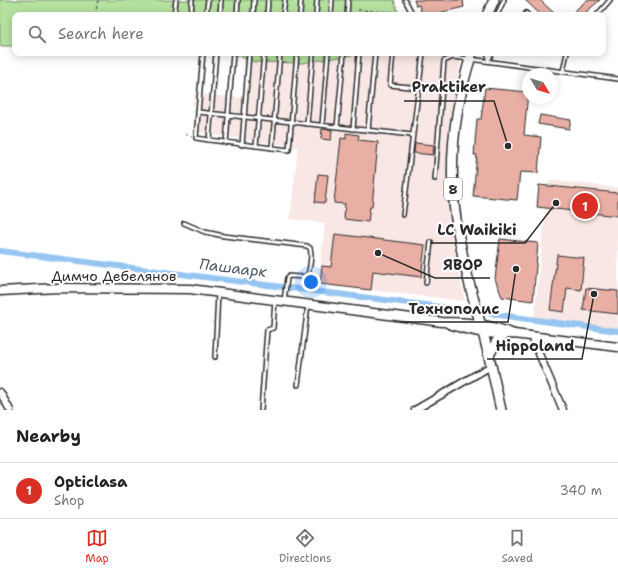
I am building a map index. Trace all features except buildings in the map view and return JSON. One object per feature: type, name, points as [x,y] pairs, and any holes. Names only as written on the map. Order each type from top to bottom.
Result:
[{"type":"main road","name":"8","points":[[471,56],[461,85],[456,114],[453,149],[453,191],[460,242],[489,354],[501,410]]},
{"type":"main road","points":[[489,354],[497,341],[510,334]]},
{"type":"street","name":"Димчо Дебелянов","points":[[0,291],[73,288],[190,289],[442,322],[480,323],[494,326],[510,334]]},
{"type":"street","name":"Димчо Дебелянов","points":[[442,322],[464,330],[483,333],[510,334]]},
{"type":"street","points":[[510,334],[531,335],[618,347]]},
{"type":"street","points":[[531,335],[563,410]]},
{"type":"street","points":[[415,410],[491,366]]},
{"type":"street","points":[[0,392],[10,410]]},
{"type":"lane","points":[[174,12],[176,0]]},
{"type":"lane","points":[[191,12],[192,0]]},
{"type":"lane","points":[[206,12],[208,0]]},
{"type":"lane","points":[[220,12],[222,0]]},
{"type":"lane","points":[[237,12],[238,0]]},
{"type":"lane","points":[[253,12],[254,0]]},
{"type":"lane","points":[[267,12],[268,0]]},
{"type":"lane","points":[[283,12],[285,0]]},
{"type":"lane","points":[[300,12],[301,0]]},
{"type":"lane","points":[[316,12],[317,0]]},
{"type":"lane","points":[[331,12],[332,0]]},
{"type":"lane","points":[[346,12],[348,0]]},
{"type":"lane","points":[[405,0],[411,12]]},
{"type":"lane","points":[[498,12],[504,0]]},
{"type":"lane","points":[[600,12],[610,0]]},
{"type":"lane","points":[[203,56],[196,138],[289,150],[296,56]]},
{"type":"lane","points":[[209,140],[216,56]]},
{"type":"lane","points":[[226,143],[233,56]]},
{"type":"lane","points":[[242,145],[249,56]]},
{"type":"lane","points":[[256,146],[264,56]]},
{"type":"lane","points":[[272,148],[280,56]]},
{"type":"lane","points":[[307,124],[313,56]]},
{"type":"lane","points":[[322,126],[328,56]]},
{"type":"lane","points":[[338,127],[344,56]]},
{"type":"lane","points":[[353,129],[358,56]]},
{"type":"lane","points":[[368,130],[375,56]]},
{"type":"lane","points":[[393,56],[390,85],[419,88]]},
{"type":"lane","points":[[403,215],[423,56]]},
{"type":"lane","points":[[435,179],[444,62],[453,57],[471,56],[488,61],[618,79]]},
{"type":"lane","points":[[488,56],[488,61]]},
{"type":"lane","points":[[488,61],[490,56]]},
{"type":"lane","points":[[563,71],[566,56]]},
{"type":"lane","points":[[198,112],[412,135]]},
{"type":"lane","points":[[184,223],[205,232],[224,236],[307,246],[310,248],[312,251],[307,275],[289,276],[287,278],[284,302]]},
{"type":"lane","points":[[426,283],[430,242]]},
{"type":"lane","points":[[215,357],[218,293]]},
{"type":"lane","points":[[261,410],[267,330],[273,328],[275,300]]},
{"type":"lane","points":[[298,385],[308,305]]},
{"type":"path","points":[[96,12],[98,0]]},
{"type":"path","points":[[358,10],[385,12]]},
{"type":"path","points":[[185,134],[196,138]]},
{"type":"shaded area","points":[[244,56],[461,56],[447,152],[446,181],[453,244],[465,301],[318,284],[325,223],[290,219],[298,147],[194,132],[194,94],[245,98]]},
{"type":"shaded area","points":[[549,180],[618,188],[618,331],[534,320]]},
{"type":"green space","points":[[0,0],[394,0],[398,12],[12,12],[12,46],[0,46]]},
{"type":"green space","points":[[238,56],[345,56],[302,63],[255,62]]},
{"type":"waterway","name":"Пашаарк","points":[[0,251],[464,310]]},
{"type":"waterway","name":"Пашаарк","points":[[491,314],[618,331]]},
{"type":"place","name":"Praktiker","points":[[508,146]]},
{"type":"place","name":"LC Waikiki","points":[[556,203]]},
{"type":"place","name":"Opticlasa","points":[[585,206]]},
{"type":"place","name":"ЯВОР","points":[[378,253]]},
{"type":"place","name":"Технополис","points":[[516,269]]},
{"type":"place","name":"Hippoland","points":[[594,294]]}]
